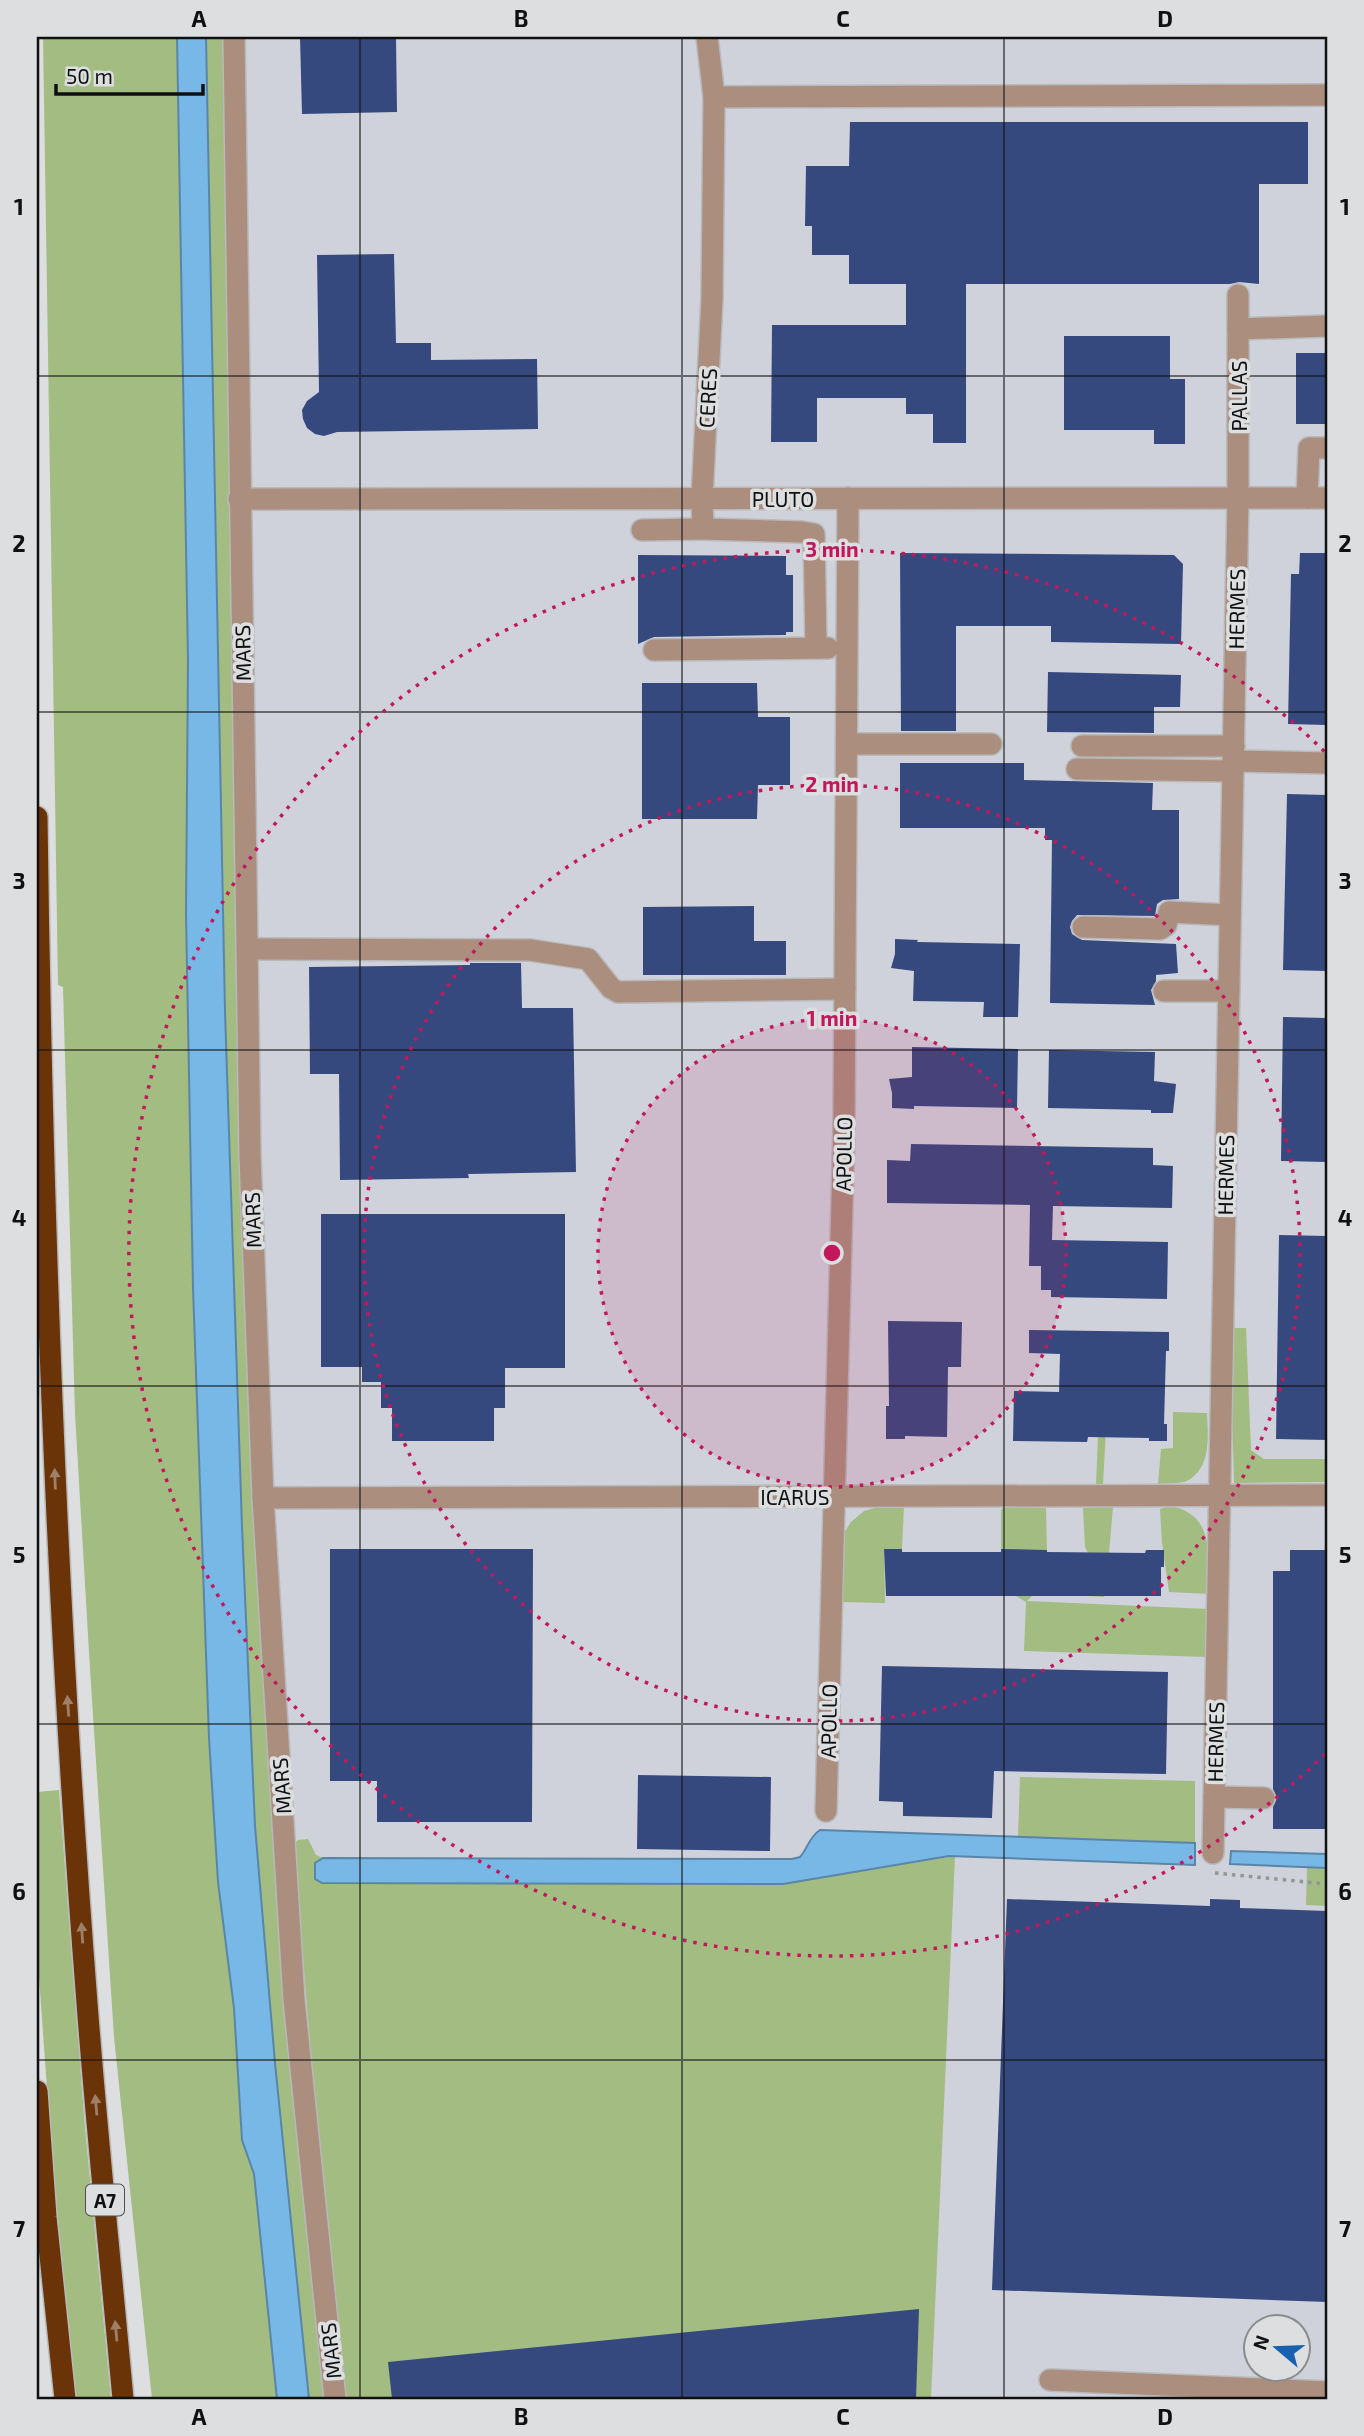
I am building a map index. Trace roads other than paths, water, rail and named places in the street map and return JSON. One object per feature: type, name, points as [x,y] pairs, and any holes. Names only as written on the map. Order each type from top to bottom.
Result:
[{"type":"highway","name":"A7","points":[[37,817],[42,1089],[58,1541],[87,2002],[123,2399]]},
{"type":"highway","points":[[37,2091],[65,2399]]},
{"type":"street","name":"MARS","points":[[233,37],[250,1156],[263,1498],[294,2000],[335,2399]]},
{"type":"street","name":"CERES","points":[[703,529],[702,498],[712,299],[715,96],[707,37]]},
{"type":"street","points":[[715,96],[1327,95]]},
{"type":"street","name":"PALLAS","points":[[1237,295],[1238,498]]},
{"type":"street","points":[[1238,330],[1327,326]]},
{"type":"street","points":[[1317,498],[1309,448],[1327,448]]},
{"type":"street","name":"APOLLO","points":[[826,1811],[844,1127],[848,498]]},
{"type":"street","name":"HERMES","points":[[1213,1853],[1238,498]]},
{"type":"street","name":"PLUTO","points":[[239,499],[1317,498]]},
{"type":"street","points":[[642,530],[703,529],[814,534],[816,648]]},
{"type":"street","points":[[654,650],[848,648]]},
{"type":"street","points":[[847,744],[991,744]]},
{"type":"street","points":[[1082,746],[1233,759],[1327,763]]},
{"type":"street","points":[[1077,769],[1233,759]]},
{"type":"street","points":[[1083,927],[1160,929],[1166,925],[1169,912],[1230,915]]},
{"type":"street","points":[[247,949],[530,950],[588,959],[611,988],[618,992],[845,989]]},
{"type":"street","points":[[1164,991],[1229,991]]},
{"type":"street","name":"ICARUS","points":[[263,1498],[1327,1495]]},
{"type":"street","points":[[1214,1797],[1264,1798]]},
{"type":"street","points":[[1050,2380],[1327,2392]]},
{"type":"water","points":[[177,37],[206,37],[225,1012],[255,1826],[275,2063],[309,2399],[277,2399],[254,2174],[242,2140],[234,2008],[218,1882],[209,1738],[193,1288],[186,914],[188,660]]},
{"type":"water","points":[[820,1830],[1195,1843],[1195,1865],[949,1856],[783,1884],[322,1883],[315,1879],[315,1863],[323,1858],[792,1859],[800,1857]]},
{"type":"water","points":[[1231,1851],[1327,1854],[1327,1868],[1230,1864]]}]
